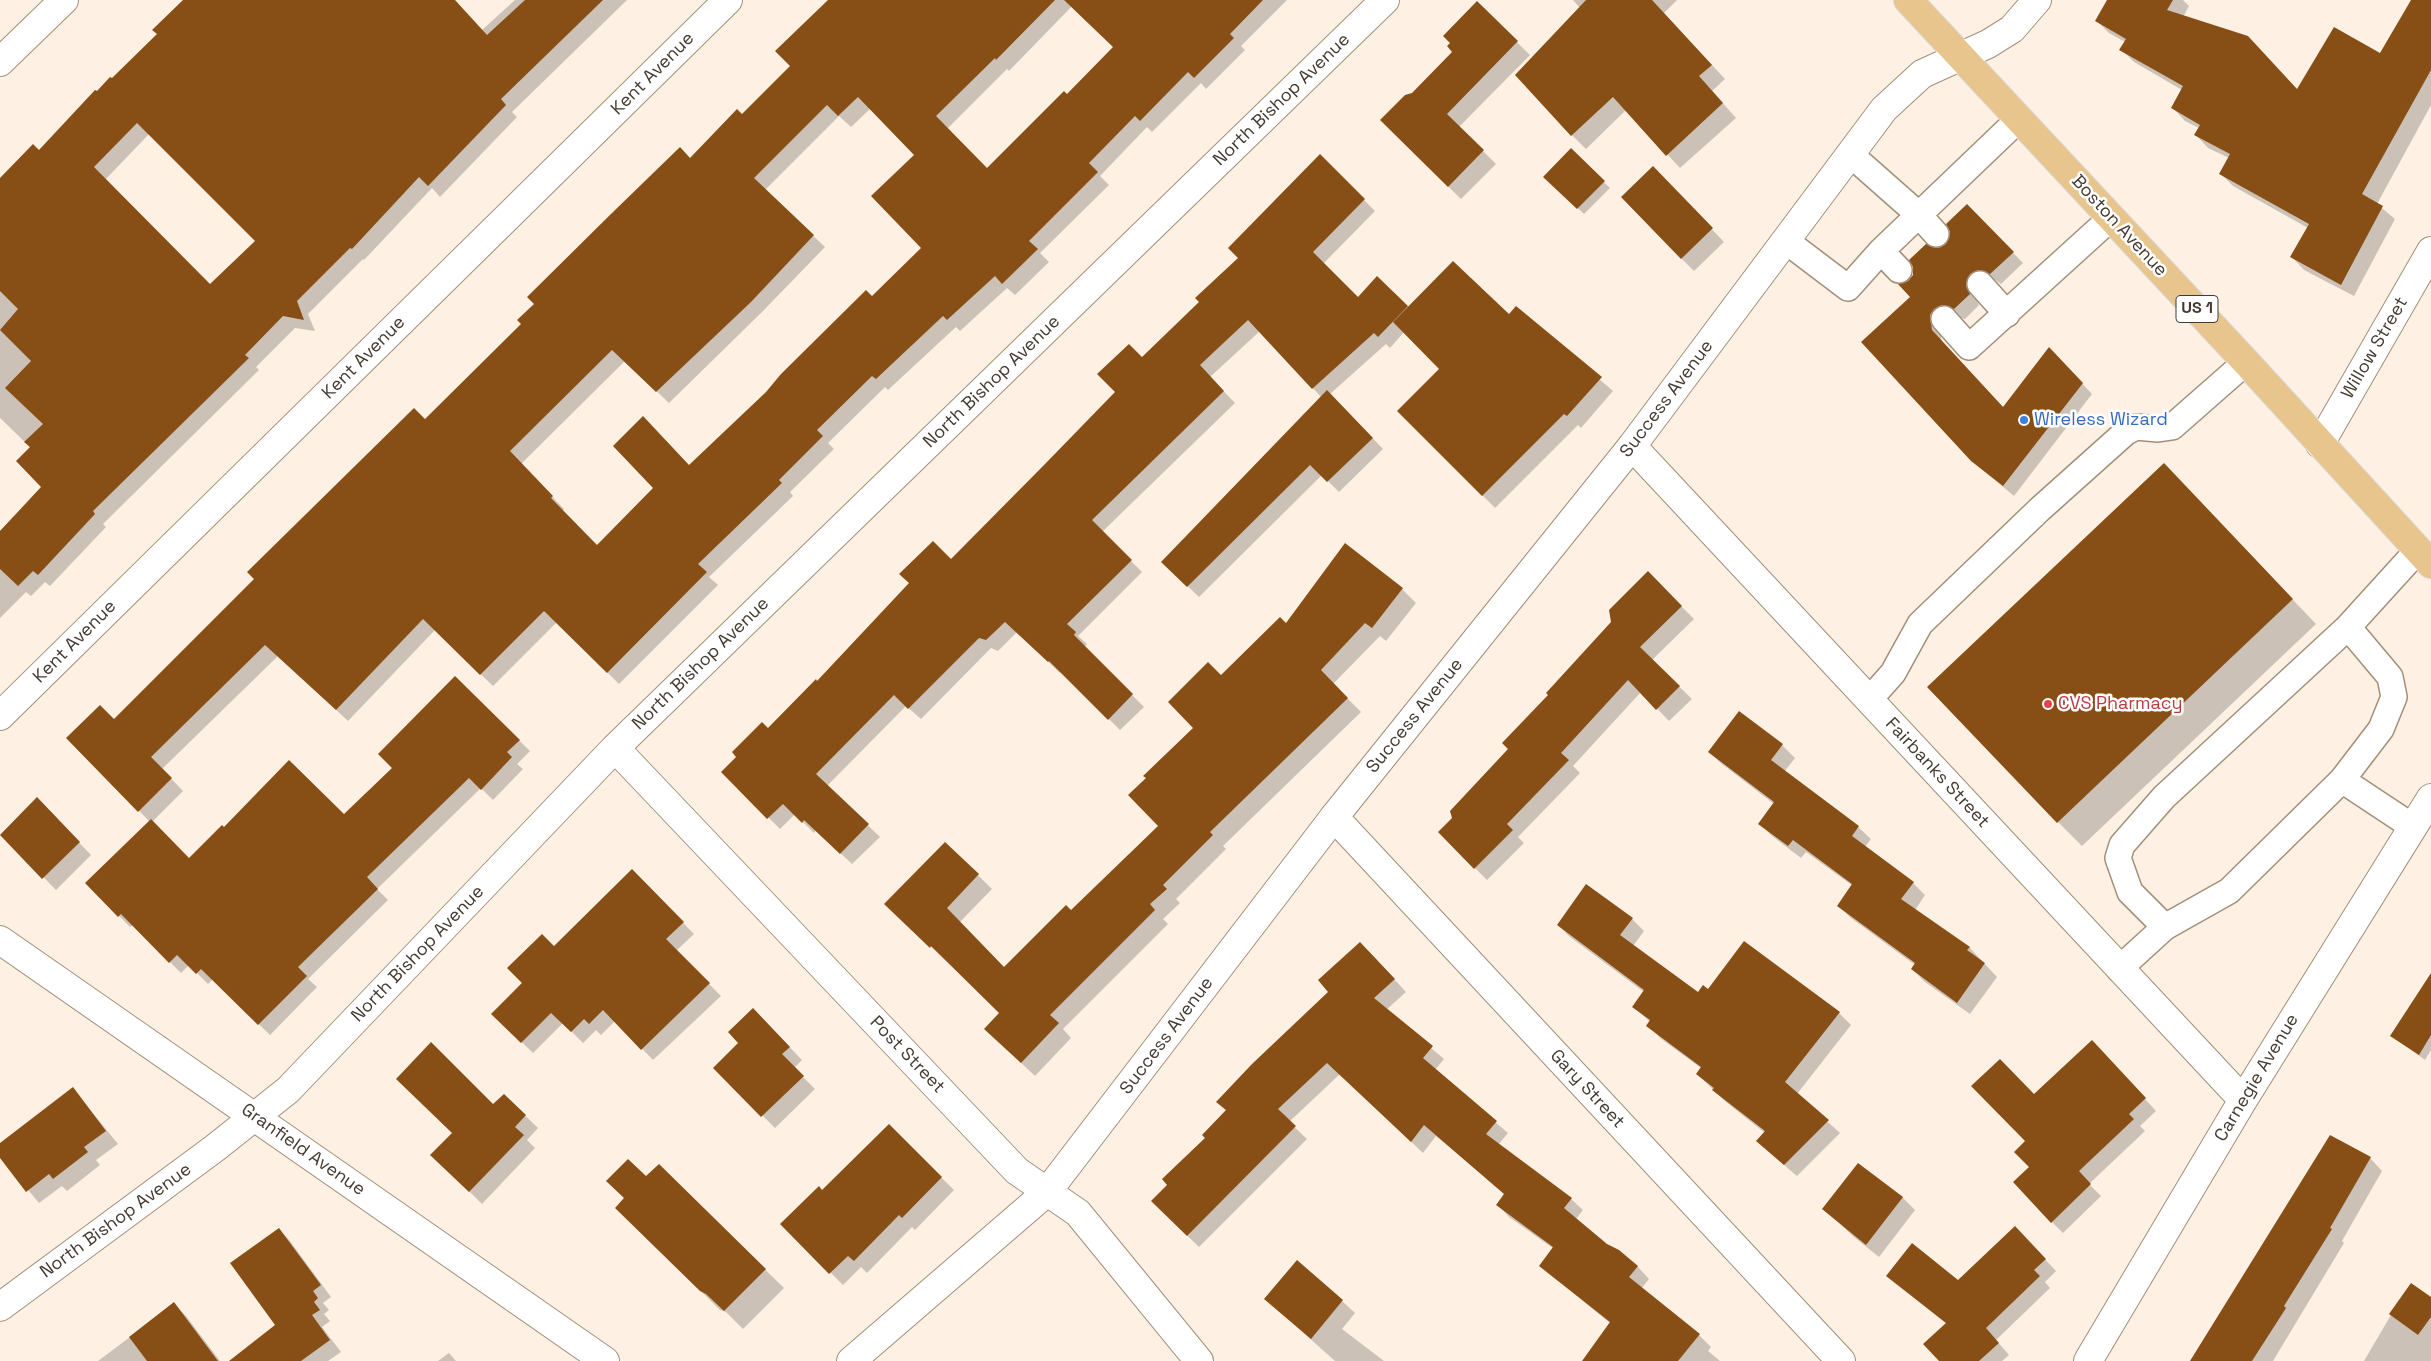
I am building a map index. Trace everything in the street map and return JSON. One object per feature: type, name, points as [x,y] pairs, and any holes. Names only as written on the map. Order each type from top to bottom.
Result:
[{"type":"main road","name":"Boston Avenue","points":[[1908,0],[2246,362],[2424,557]]},
{"type":"street","points":[[0,62],[64,0]]},
{"type":"street","name":"Kent Avenue","points":[[0,716],[728,0]]},
{"type":"street","name":"North Bishop Avenue","points":[[0,1307],[255,1117],[288,1090],[615,748],[1385,0]]},
{"type":"street","name":"Success Avenue","points":[[850,1361],[1047,1192],[1334,817],[1632,446],[1884,109],[1902,90],[1922,74],[1988,44],[2012,29],[2037,0]]},
{"type":"street","name":"Willow Street","points":[[2320,444],[2431,251]]},
{"type":"street","name":"Fairbanks Street","points":[[1632,446],[2118,969],[2243,1100]]},
{"type":"street","name":"Post Street","points":[[615,748],[1017,1171],[1078,1213],[1199,1361]]},
{"type":"street","name":"Carnegie Avenue","points":[[2088,1361],[2243,1100],[2431,798]]},
{"type":"street","name":"Gary Street","points":[[1334,817],[1840,1361]]},
{"type":"street","name":"Granfield Avenue","points":[[0,940],[605,1361]]},
{"type":"lane","points":[[1786,241],[1848,288],[1918,214],[2019,119]]},
{"type":"lane","points":[[1850,154],[1918,214],[1936,234]]},
{"type":"lane","points":[[1944,319],[1969,347],[2111,218]]},
{"type":"lane","points":[[1881,251],[1899,270]]},
{"type":"lane","points":[[1980,284],[2006,314]]},
{"type":"lane","points":[[1869,700],[1893,673],[1920,624],[2040,509],[2126,432],[2136,427],[2158,429],[2172,427],[2246,362]]},
{"type":"lane","points":[[2165,927],[2130,892],[2118,858],[2122,844],[2164,797],[2424,557]]},
{"type":"lane","points":[[2118,969],[2165,927],[2229,891],[2342,780],[2381,729],[2394,697],[2390,677],[2348,627]]},
{"type":"lane","points":[[2342,780],[2413,827]]},
{"type":"building","points":[[183,0],[455,0],[487,35],[525,0],[603,0],[501,99],[506,105],[428,186],[419,177],[352,249],[350,248],[297,301],[304,320],[283,316],[245,355],[249,358],[93,511],[95,514],[38,575],[33,571],[18,586],[0,569],[0,531],[41,487],[16,461],[30,447],[24,442],[43,424],[5,388],[31,361],[0,330],[18,309],[0,291],[0,178],[33,144],[39,150],[95,90],[97,91],[110,77],[112,78],[157,34],[152,30]],"holes":[[[137,123],[255,241],[210,284],[94,167]]]},
{"type":"building","points":[[828,0],[1055,0],[996,60],[995,58],[936,116],[987,168],[1064,91],[1067,94],[1113,47],[1064,0],[1263,0],[1230,34],[1234,38],[1194,78],[1188,72],[1140,121],[1135,116],[1089,163],[1098,172],[1029,241],[1038,249],[1002,284],[995,276],[947,320],[943,316],[876,379],[872,376],[817,430],[823,436],[779,480],[782,483],[698,564],[707,572],[607,673],[544,611],[480,675],[423,619],[336,710],[265,645],[151,757],[172,778],[138,812],[66,738],[100,705],[114,719],[254,579],[247,572],[414,408],[425,419],[521,324],[517,320],[534,304],[527,297],[680,147],[690,158],[737,109],[742,114],[790,66],[775,51]],"holes":[[[858,97],[914,155],[871,196],[921,248],[872,296],[866,290],[781,374],[766,392],[689,465],[643,416],[613,446],[653,488],[597,545],[551,498],[553,496],[510,451],[612,350],[656,392],[751,302],[814,235],[754,178],[827,105],[838,116]]]},
{"type":"building","points":[[1586,0],[1652,0],[1712,65],[1699,76],[1723,103],[1666,156],[1613,97],[1571,136],[1515,75]]},
{"type":"building","points":[[2107,0],[2173,0],[2167,10],[2248,36],[2297,89],[2334,27],[2380,53],[2411,0],[2431,0],[2431,70],[2362,194],[2383,206],[2341,285],[2290,257],[2309,224],[2219,174],[2230,154],[2194,135],[2200,125],[2171,108],[2183,86],[2119,50],[2126,39],[2095,21]]},
{"type":"building","points":[[1477,1],[1518,41],[1447,114],[1484,150],[1448,187],[1380,120],[1405,95],[1412,93],[1452,52],[1447,46],[1450,43],[1443,36]]},
{"type":"building","points":[[1571,148],[1605,181],[1577,209],[1543,177]]},
{"type":"building","points":[[1320,154],[1365,199],[1313,252],[1358,297],[1377,276],[1408,306],[1378,337],[1374,333],[1312,389],[1248,320],[1200,365],[1224,391],[1092,520],[1132,560],[1067,624],[1076,632],[1074,635],[1133,694],[1108,720],[1049,661],[1005,622],[986,640],[979,638],[908,709],[894,695],[816,774],[869,824],[840,854],[804,820],[802,823],[783,804],[767,819],[721,772],[736,757],[732,752],[762,722],[768,728],[816,679],[817,681],[909,583],[899,574],[933,541],[951,559],[1046,463],[1115,392],[1097,374],[1129,344],[1142,357],[1199,302],[1195,298],[1238,258],[1228,248]]},
{"type":"building","points":[[1653,166],[1713,228],[1681,259],[1621,197]]},
{"type":"building","points":[[1967,204],[2014,252],[1990,274],[1978,270],[1970,274],[1966,286],[1970,294],[1954,309],[1942,305],[1934,309],[1930,315],[1932,330],[2003,407],[2049,347],[2083,383],[2003,486],[1971,461],[1861,342],[1910,297],[1898,284],[1908,281],[1913,275],[1913,267],[1909,260],[1926,244],[1938,248],[1946,244],[1950,232],[1946,224]]},
{"type":"building","points":[[1453,261],[1509,314],[1516,306],[1602,377],[1567,416],[1564,414],[1482,496],[1397,411],[1439,369],[1393,322]]},
{"type":"building","points":[[1327,390],[1373,438],[1327,482],[1310,465],[1187,587],[1161,562]]},
{"type":"building","points":[[2164,463],[2293,599],[2057,823],[1927,687]]},
{"type":"building","points":[[1345,543],[1403,588],[1372,628],[1365,623],[1321,670],[1348,698],[1210,832],[1213,835],[1163,885],[1167,889],[1150,904],[1155,910],[1050,1015],[1059,1023],[1021,1063],[984,1029],[999,1013],[931,946],[930,948],[884,904],[945,842],[979,874],[947,908],[1004,967],[1066,905],[1071,910],[1158,826],[1128,795],[1146,778],[1143,776],[1193,728],[1168,702],[1208,662],[1221,675],[1280,617],[1286,623]]},
{"type":"building","points":[[1648,571],[1682,606],[1640,647],[1680,686],[1656,710],[1628,680],[1561,753],[1569,760],[1507,824],[1513,830],[1474,869],[1438,832],[1452,818],[1450,811],[1508,749],[1502,743],[1548,695],[1546,693],[1611,622],[1609,610]]},
{"type":"building","points":[[455,676],[520,740],[507,752],[512,757],[481,790],[469,778],[367,877],[378,889],[298,967],[307,976],[258,1025],[201,969],[196,974],[177,955],[169,963],[121,914],[118,917],[85,883],[151,819],[189,858],[222,825],[224,827],[289,760],[344,814],[392,768],[378,754]]},
{"type":"building","points":[[1739,711],[1783,744],[1771,760],[1859,826],[1852,836],[1914,882],[1901,899],[1970,947],[1967,950],[1985,963],[1957,1003],[1911,969],[1915,963],[1837,906],[1852,884],[1793,840],[1788,846],[1758,824],[1774,802],[1708,752]]},
{"type":"building","points":[[37,797],[80,842],[42,879],[0,835]]},
{"type":"building","points":[[632,869],[684,922],[666,939],[710,983],[641,1050],[603,1010],[589,1024],[584,1019],[571,1032],[551,1013],[521,1043],[491,1014],[522,983],[507,968],[542,934],[554,946]]},
{"type":"building","points":[[1586,884],[1633,918],[1620,935],[1698,992],[1703,985],[1708,989],[1744,941],[1840,1012],[1785,1082],[1829,1120],[1784,1165],[1756,1141],[1765,1131],[1712,1090],[1714,1088],[1696,1074],[1701,1067],[1646,1026],[1650,1020],[1632,1007],[1644,990],[1557,925]]},
{"type":"building","points":[[1360,942],[1395,979],[1374,998],[1433,1046],[1423,1058],[1497,1121],[1486,1134],[1572,1198],[1564,1208],[1607,1244],[1619,1250],[1638,1266],[1629,1277],[1700,1334],[1678,1361],[1582,1361],[1610,1322],[1539,1266],[1553,1247],[1496,1205],[1504,1194],[1424,1125],[1411,1142],[1327,1063],[1278,1109],[1296,1126],[1187,1236],[1151,1201],[1167,1185],[1162,1179],[1205,1138],[1202,1135],[1226,1110],[1216,1102],[1252,1064],[1328,992],[1318,980]]},
{"type":"building","points":[[2431,973],[2431,1035],[2419,1055],[2390,1036]]},
{"type":"building","points":[[753,1008],[790,1047],[782,1054],[804,1076],[761,1117],[713,1068],[738,1043],[728,1032]]},
{"type":"building","points":[[2092,1040],[2146,1098],[2129,1114],[2134,1119],[2079,1171],[2091,1184],[2051,1223],[2013,1182],[2029,1167],[2014,1152],[2025,1141],[1971,1086],[2000,1059],[2034,1094]]},
{"type":"building","points":[[431,1042],[493,1104],[504,1094],[526,1115],[515,1127],[524,1135],[469,1192],[430,1155],[452,1133],[396,1079]]},
{"type":"building","points":[[73,1087],[106,1131],[84,1147],[88,1152],[53,1179],[49,1174],[26,1192],[0,1158],[0,1143]]},
{"type":"building","points":[[889,1124],[942,1177],[902,1218],[899,1215],[854,1261],[848,1256],[829,1274],[780,1224],[819,1186],[822,1190]]},
{"type":"building","points":[[2330,1135],[2371,1157],[2330,1228],[2332,1229],[2284,1306],[2286,1308],[2252,1361],[2190,1361]]},
{"type":"building","points":[[628,1159],[646,1176],[659,1164],[766,1269],[724,1311],[706,1294],[700,1291],[615,1208],[624,1198],[606,1181]]},
{"type":"building","points":[[1858,1163],[1903,1197],[1866,1245],[1822,1209]]},
{"type":"building","points":[[2015,1226],[2046,1259],[2034,1270],[2040,1276],[1986,1328],[1999,1343],[1979,1361],[1939,1361],[1923,1344],[1946,1323],[1886,1276],[1912,1243],[1958,1280]]},
{"type":"building","points":[[279,1228],[321,1285],[313,1291],[318,1298],[314,1302],[320,1310],[312,1315],[330,1340],[301,1361],[229,1361],[275,1325],[230,1263]]},
{"type":"building","points":[[1297,1260],[1343,1300],[1311,1339],[1264,1299]]},
{"type":"building","points":[[2411,1283],[2431,1297],[2431,1317],[2418,1335],[2389,1314]]},
{"type":"building","points":[[174,1302],[218,1361],[147,1361],[129,1337]]},
{"type":"place","name":"Wireless Wizard","points":[[2024,420]]},
{"type":"place","name":"CVS Pharmacy","points":[[2048,704]]}]
